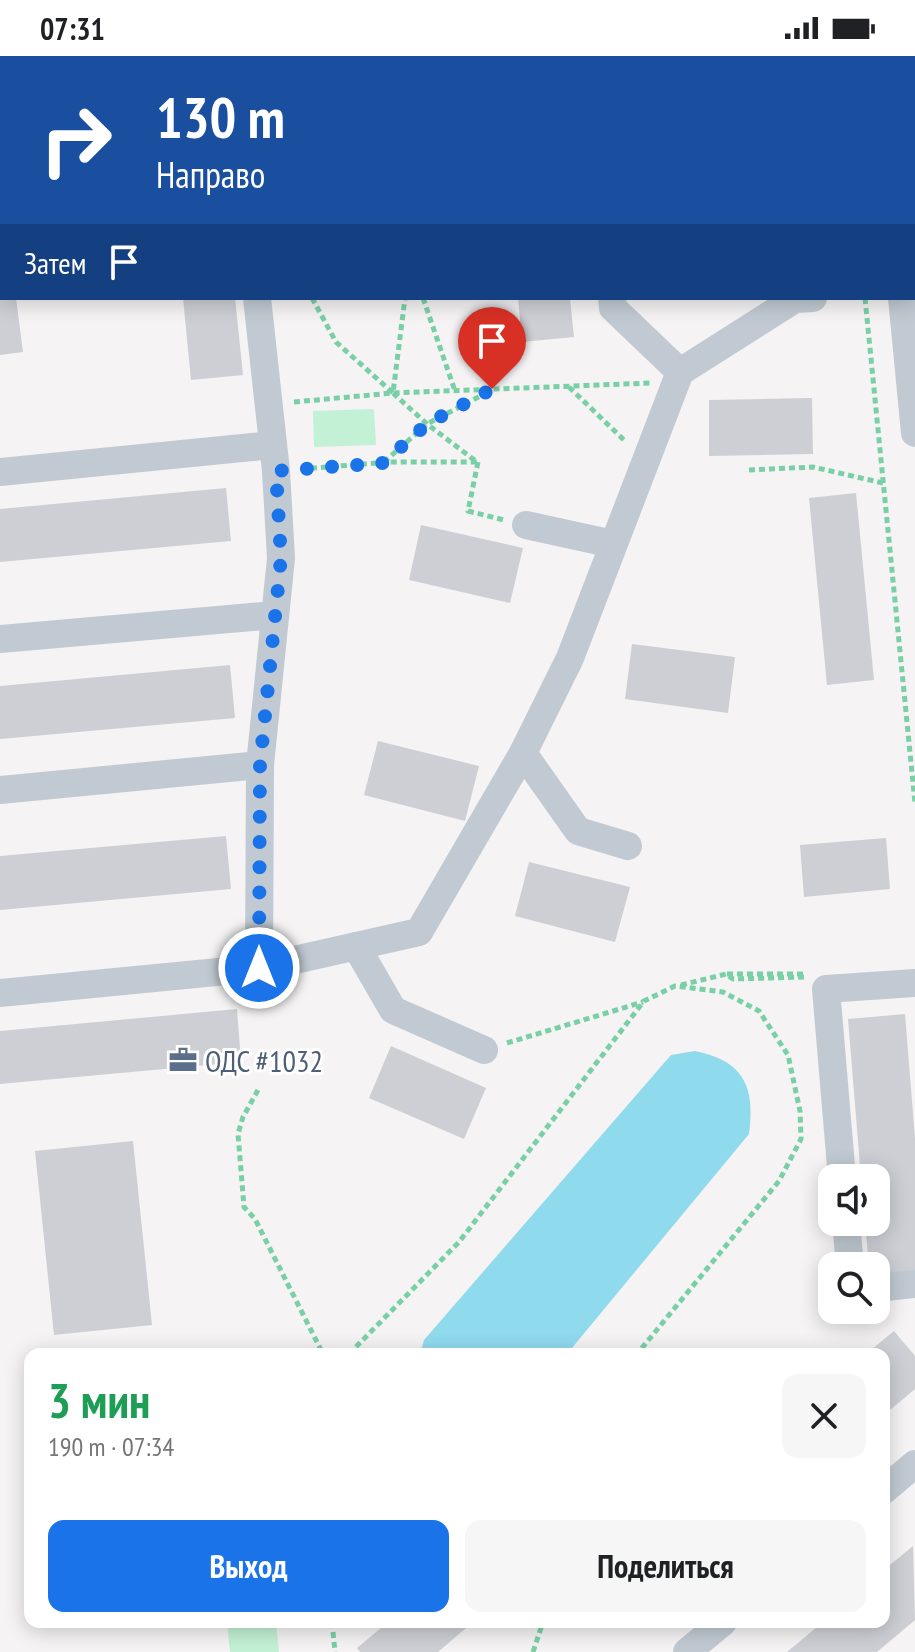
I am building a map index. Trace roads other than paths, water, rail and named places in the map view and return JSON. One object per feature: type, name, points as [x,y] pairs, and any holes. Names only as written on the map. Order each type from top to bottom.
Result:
[{"type":"street","points":[[257,300],[281,558],[260,765],[259,968]]},
{"type":"street","points":[[612,300],[613,308],[678,377]]},
{"type":"street","points":[[0,993],[259,968],[419,932],[523,753],[570,658],[678,377],[794,300]]},
{"type":"street","points":[[902,300],[915,433]]},
{"type":"street","points":[[0,472],[274,458]]},
{"type":"street","points":[[526,525],[613,544]]},
{"type":"street","points":[[0,639],[275,615]]},
{"type":"street","points":[[523,753],[578,831],[628,846]]},
{"type":"street","points":[[0,790],[260,765]]},
{"type":"street","points":[[356,946],[393,1010],[484,1050]]},
{"type":"street","points":[[841,1164],[826,989],[915,983]]},
{"type":"street","points":[[890,1287],[915,1284]]},
{"type":"street","points":[[890,1485],[915,1464]]},
{"type":"street","points":[[687,1652],[716,1628]]},
{"type":"water","points":[[695,1051],[725,1062],[736,1070],[748,1090],[749,1134],[572,1348],[422,1348],[424,1340],[671,1055]]},
{"type":"place","name":"ОДС #1032","points":[[183,1060]]}]
